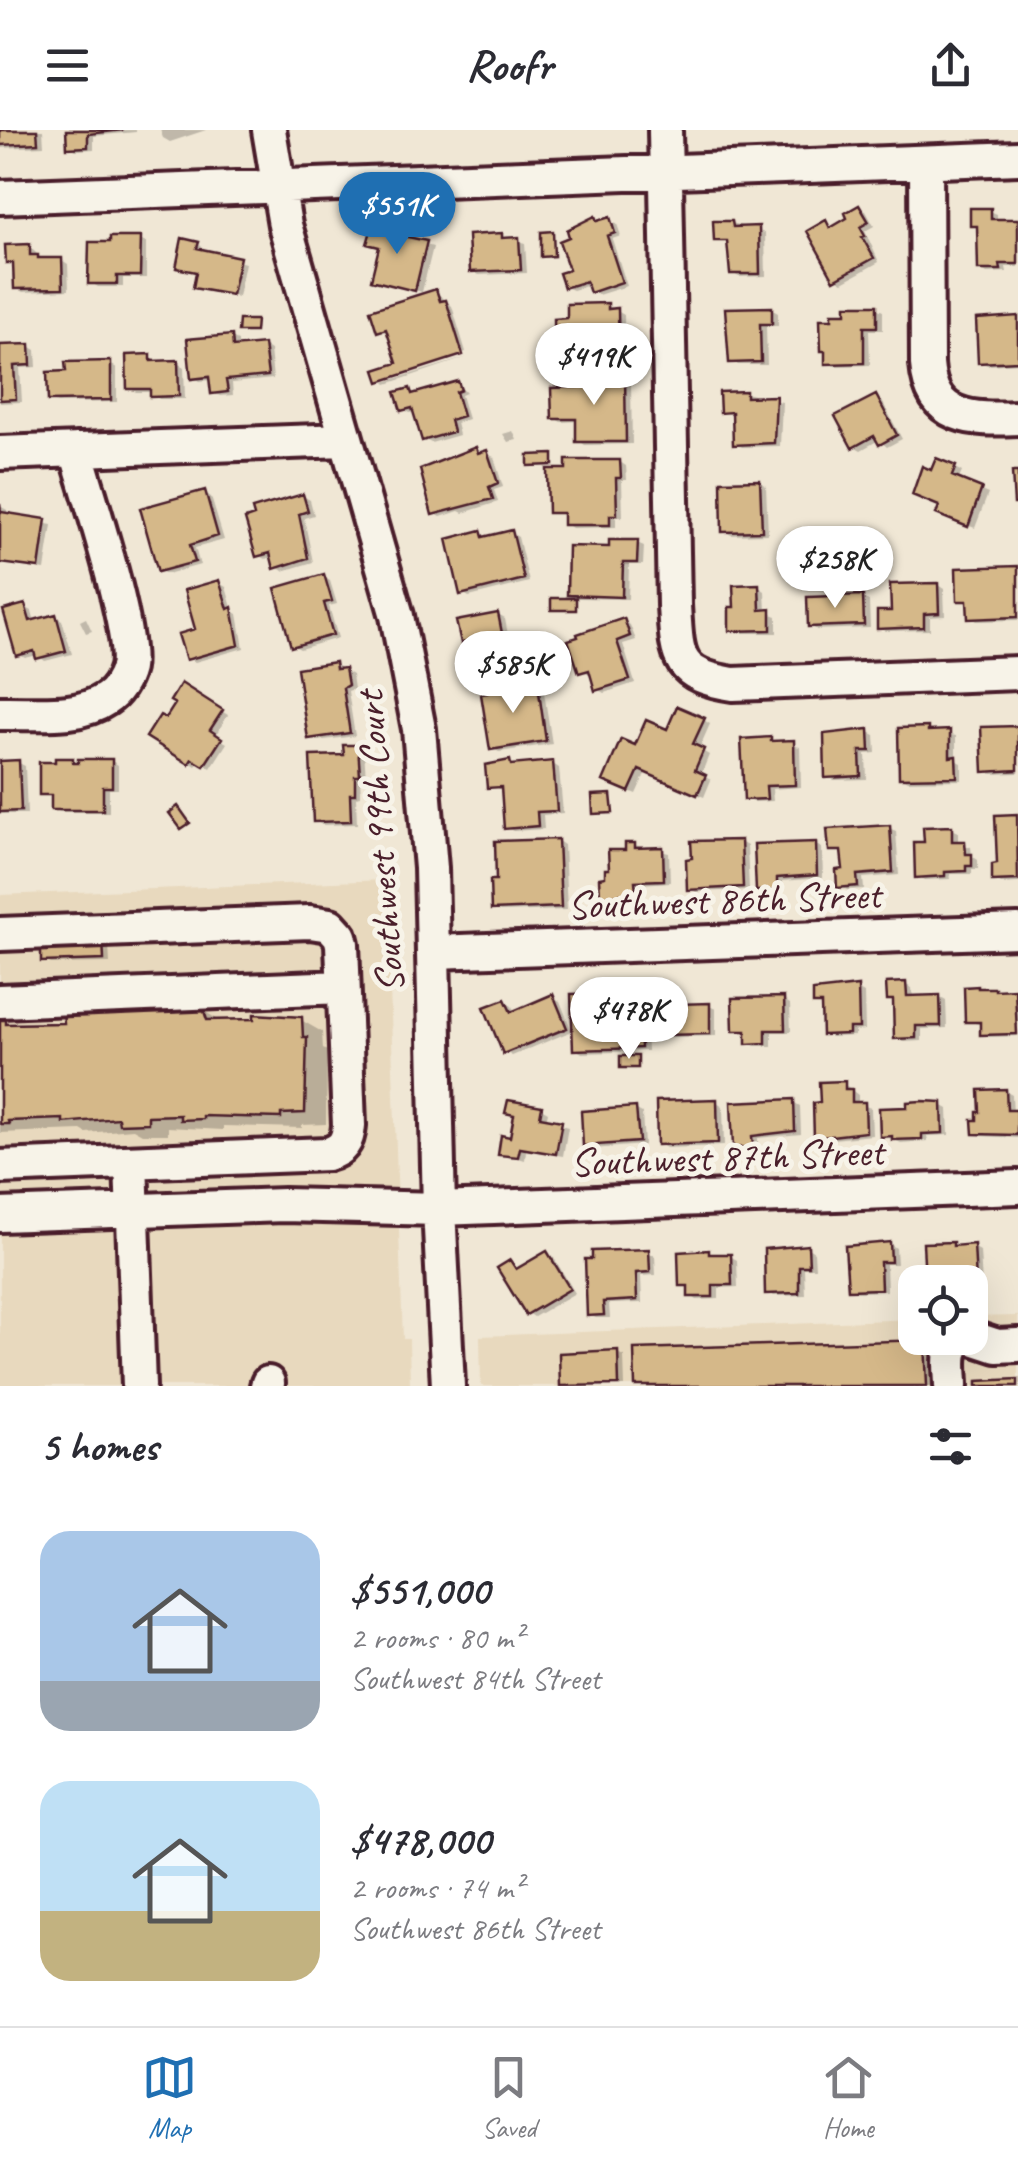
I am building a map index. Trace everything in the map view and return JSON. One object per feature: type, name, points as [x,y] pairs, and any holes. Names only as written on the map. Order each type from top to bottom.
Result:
[{"type":"street","name":"Southwest 99th Court","points":[[269,130],[294,259],[397,616],[417,713],[434,952],[439,1208],[448,1386]]},
{"type":"street","points":[[666,130],[674,605],[680,653],[686,668],[698,676],[733,684],[1018,674]]},
{"type":"street","points":[[0,197],[1018,158]]},
{"type":"street","points":[[926,162],[928,364],[934,396],[941,406],[972,417],[1018,418]]},
{"type":"street","points":[[0,453],[345,440]]},
{"type":"street","points":[[0,714],[76,711],[112,695],[127,668],[126,633],[76,450]]},
{"type":"street","points":[[0,934],[330,924],[340,936],[348,1136],[337,1152],[0,1167]]},
{"type":"street","name":"Southwest 86th Street","points":[[434,952],[1018,931]]},
{"type":"street","points":[[0,1001],[343,987]]},
{"type":"street","points":[[283,1156],[284,1204]]},
{"type":"street","points":[[131,1162],[139,1386]]},
{"type":"street","name":"Southwest 87th Street","points":[[0,1215],[284,1204],[439,1208],[1018,1187]]},
{"type":"street","points":[[988,1344],[1018,1345]]},
{"type":"street","points":[[952,1386],[959,1355]]},
{"type":"shaded area","points":[[386,880],[403,1339],[409,1339],[410,1386],[0,1386],[0,895]]},
{"type":"shaded area","points":[[1018,1316],[1018,1386],[481,1386],[480,1336],[898,1320],[898,1355],[988,1355],[988,1317]]},
{"type":"building","points":[[0,130],[37,130],[38,143],[0,145]]},
{"type":"building","points":[[66,130],[123,130],[88,134],[88,147],[67,148]]},
{"type":"building","points":[[859,205],[869,222],[860,227],[865,236],[862,237],[874,258],[834,280],[807,231],[826,220],[830,228]]},
{"type":"building","points":[[970,208],[991,208],[991,219],[1018,219],[1018,264],[1000,264],[1001,270],[978,270],[977,226],[970,226]]},
{"type":"building","points":[[595,216],[597,221],[610,217],[615,233],[607,236],[622,282],[590,293],[586,281],[564,288],[559,273],[569,270],[559,241],[569,237],[567,230]]},
{"type":"building","points":[[713,221],[732,221],[733,227],[759,226],[760,274],[730,274],[727,241],[714,241]]},
{"type":"building","points":[[373,224],[427,241],[415,291],[371,280],[379,247],[367,244]]},
{"type":"building","points":[[553,231],[554,256],[541,257],[541,232]]},
{"type":"building","points":[[502,233],[502,238],[519,237],[521,270],[470,272],[468,235]]},
{"type":"building","points":[[110,237],[141,237],[140,276],[117,276],[117,284],[88,284],[89,242],[110,242]]},
{"type":"building","points":[[182,238],[199,242],[197,248],[240,257],[232,295],[193,288],[196,272],[176,268]]},
{"type":"building","points":[[30,244],[30,255],[62,258],[63,288],[14,289],[13,263],[6,263],[5,245]]},
{"type":"building","points":[[436,289],[440,301],[446,300],[463,355],[379,382],[375,370],[397,363],[386,329],[377,332],[370,310]]},
{"type":"building","points":[[608,303],[608,309],[618,308],[619,369],[555,370],[554,319],[567,318],[567,304]]},
{"type":"building","points":[[846,305],[877,305],[877,327],[864,327],[864,363],[825,364],[820,319],[832,319],[832,313],[846,313]]},
{"type":"building","points":[[772,307],[772,324],[760,324],[761,362],[729,363],[725,308]]},
{"type":"building","points":[[1018,316],[1018,361],[978,363],[976,319]]},
{"type":"building","points":[[239,320],[256,320],[255,332],[238,332]]},
{"type":"building","points":[[232,335],[233,347],[264,344],[268,376],[226,380],[228,392],[211,394],[209,377],[191,379],[187,339]]},
{"type":"building","points":[[30,344],[31,365],[14,366],[16,399],[0,400],[0,345]]},
{"type":"building","points":[[151,354],[151,361],[178,360],[179,396],[150,397],[150,389],[127,389],[126,355]]},
{"type":"building","points":[[111,361],[111,400],[48,401],[47,372],[66,371],[65,362]]},
{"type":"building","points":[[625,376],[626,442],[576,442],[576,419],[552,419],[551,388],[579,387],[578,377]]},
{"type":"building","points":[[458,381],[461,390],[456,392],[463,416],[450,420],[453,432],[422,441],[412,408],[401,411],[395,392],[410,388],[412,394]]},
{"type":"building","points":[[746,391],[746,397],[776,396],[774,443],[733,445],[732,412],[720,413],[719,392]]},
{"type":"building","points":[[876,395],[897,435],[879,445],[874,436],[852,448],[835,416]]},
{"type":"building","points":[[476,447],[478,453],[487,450],[498,483],[489,487],[493,499],[432,515],[420,469]]},
{"type":"building","points":[[553,454],[553,465],[528,466],[528,455]]},
{"type":"building","points":[[936,458],[956,466],[952,476],[982,488],[968,527],[936,514],[939,506],[912,495],[922,466],[931,470]]},
{"type":"building","points":[[566,460],[620,460],[621,478],[616,478],[617,515],[610,515],[610,525],[563,525],[563,513],[548,513],[547,469],[566,469]]},
{"type":"building","points":[[1012,472],[1018,472],[1018,504],[1014,504]]},
{"type":"building","points":[[760,480],[762,531],[722,532],[721,481]]},
{"type":"building","points":[[205,490],[218,536],[190,545],[195,562],[158,572],[140,508]]},
{"type":"building","points":[[303,494],[308,511],[299,514],[308,558],[274,569],[270,553],[256,557],[245,519],[254,516],[252,509]]},
{"type":"building","points":[[0,504],[1,512],[46,519],[39,568],[0,563]]},
{"type":"building","points":[[481,530],[483,537],[512,530],[524,579],[460,595],[447,539]]},
{"type":"building","points":[[609,540],[638,540],[637,563],[623,563],[622,597],[567,595],[568,546],[609,547]]},
{"type":"building","points":[[1018,566],[1018,617],[968,619],[967,601],[957,601],[956,568]]},
{"type":"building","points":[[324,574],[332,601],[324,603],[333,635],[291,647],[275,588]]},
{"type":"building","points":[[219,580],[228,609],[232,607],[239,645],[186,660],[178,634],[195,629],[184,590]]},
{"type":"building","points":[[938,583],[939,613],[924,614],[924,627],[877,629],[877,611],[891,611],[890,584]]},
{"type":"building","points":[[759,584],[760,610],[771,609],[771,630],[729,631],[733,585]]},
{"type":"building","points":[[863,595],[864,625],[808,627],[807,597]]},
{"type":"building","points":[[551,598],[576,598],[576,610],[551,610]]},
{"type":"building","points":[[25,604],[30,621],[56,614],[66,651],[36,659],[34,651],[16,656],[3,610]]},
{"type":"building","points":[[498,613],[509,669],[475,676],[468,642],[461,643],[456,621]]},
{"type":"building","points":[[624,618],[630,636],[617,641],[630,680],[595,691],[589,670],[579,673],[568,640]]},
{"type":"building","points":[[335,662],[336,669],[345,668],[348,685],[343,688],[350,733],[308,739],[297,668]]},
{"type":"building","points":[[181,683],[223,710],[210,730],[222,738],[204,766],[192,759],[189,764],[146,737],[160,715],[166,718],[175,704],[170,701]]},
{"type":"building","points":[[519,683],[520,688],[538,685],[546,741],[490,750],[481,694],[487,693],[485,688]]},
{"type":"building","points":[[677,706],[705,718],[693,744],[704,749],[695,770],[706,775],[697,795],[639,770],[629,792],[603,781],[621,739],[635,745],[646,720],[667,729]]},
{"type":"building","points":[[1018,726],[1018,770],[983,772],[981,727]]},
{"type":"building","points":[[928,727],[928,731],[950,730],[950,757],[956,756],[957,777],[899,778],[898,728]]},
{"type":"building","points":[[869,729],[870,751],[860,751],[861,776],[825,778],[824,734]]},
{"type":"building","points":[[771,737],[771,741],[794,740],[795,785],[766,786],[767,799],[744,800],[741,739]]},
{"type":"building","points":[[343,745],[358,745],[360,776],[355,776],[355,794],[350,794],[351,821],[313,822],[310,756],[344,755]]},
{"type":"building","points":[[55,758],[73,758],[73,763],[78,763],[78,759],[112,759],[112,787],[103,787],[103,810],[51,810],[51,795],[39,795],[39,762],[55,762]]},
{"type":"building","points":[[19,760],[21,811],[0,812],[0,761]]},
{"type":"building","points":[[510,760],[511,765],[553,761],[557,811],[537,812],[538,826],[504,829],[501,787],[487,788],[485,765]]},
{"type":"building","points":[[611,794],[613,813],[593,814],[592,795]]},
{"type":"building","points":[[178,806],[190,823],[181,829],[169,813]]},
{"type":"building","points":[[1017,814],[1018,880],[992,881],[992,864],[997,863],[995,815]]},
{"type":"building","points":[[890,825],[893,872],[857,875],[858,886],[837,888],[836,870],[843,869],[841,851],[829,851],[827,829]]},
{"type":"building","points":[[952,826],[952,841],[965,841],[966,854],[972,854],[972,866],[966,866],[966,871],[945,872],[945,876],[915,878],[914,842],[924,842],[923,827]]},
{"type":"building","points":[[558,839],[561,907],[491,910],[490,880],[496,880],[495,841]]},
{"type":"building","points":[[741,840],[743,887],[687,890],[686,859],[692,858],[691,841]]},
{"type":"building","points":[[816,842],[817,875],[777,878],[777,891],[756,891],[754,844]]},
{"type":"building","points":[[625,843],[635,843],[635,848],[663,847],[664,880],[635,881],[636,892],[600,897],[599,878],[605,877],[605,869],[609,869],[608,850],[625,850]]},
{"type":"building","points":[[103,938],[104,960],[41,962],[41,946]]},
{"type":"building","points":[[906,982],[907,996],[940,995],[941,1026],[916,1026],[916,1038],[894,1039],[893,1000],[887,1000],[886,983]]},
{"type":"building","points":[[858,986],[859,1028],[849,1028],[849,1034],[822,1035],[821,1004],[813,1004],[813,991]]},
{"type":"building","points":[[964,987],[1015,989],[1017,1034],[980,1035],[980,1022],[965,1022]]},
{"type":"building","points":[[655,991],[675,991],[676,1004],[710,1003],[710,1034],[661,1035],[661,1009],[655,1009]]},
{"type":"building","points":[[553,994],[567,1028],[503,1054],[484,1007],[505,999],[511,1012]]},
{"type":"building","points":[[571,994],[639,995],[641,1048],[573,1050]]},
{"type":"building","points":[[784,997],[785,1030],[766,1030],[766,1043],[746,1044],[746,1031],[733,1031],[732,998]]},
{"type":"building","points":[[203,1008],[207,1020],[254,1019],[254,1014],[302,1017],[303,1037],[307,1037],[305,1113],[281,1114],[281,1118],[203,1116],[180,1120],[180,1115],[148,1116],[148,1123],[119,1124],[118,1118],[0,1124],[0,1020],[6,1020],[6,1024],[64,1023],[63,1011]]},
{"type":"building","points":[[620,1056],[638,1056],[638,1068],[620,1068]]},
{"type":"building","points":[[845,1081],[845,1089],[852,1089],[852,1102],[865,1102],[866,1132],[814,1138],[813,1103],[820,1102],[819,1082]]},
{"type":"building","points":[[1006,1089],[1007,1110],[1017,1110],[1017,1135],[973,1134],[972,1120],[977,1120],[980,1112],[979,1090]]},
{"type":"building","points":[[717,1099],[718,1143],[657,1145],[656,1101]]},
{"type":"building","points":[[794,1099],[795,1131],[752,1136],[753,1147],[733,1148],[731,1102]]},
{"type":"building","points":[[508,1100],[542,1106],[540,1117],[562,1121],[556,1154],[520,1148],[518,1157],[498,1155],[501,1135],[510,1137],[514,1115],[505,1113]]},
{"type":"building","points":[[907,1102],[942,1102],[943,1133],[922,1134],[922,1139],[880,1137],[879,1108],[907,1107]]},
{"type":"building","points":[[636,1107],[639,1142],[583,1146],[581,1111]]},
{"type":"building","points":[[890,1242],[891,1262],[880,1262],[881,1289],[848,1290],[845,1246]]},
{"type":"building","points":[[923,1243],[974,1244],[975,1265],[924,1265]]},
{"type":"building","points":[[808,1245],[809,1266],[799,1266],[799,1293],[765,1294],[764,1249]]},
{"type":"building","points":[[649,1249],[650,1272],[636,1273],[637,1300],[603,1302],[604,1315],[587,1316],[585,1259],[592,1259],[592,1251]]},
{"type":"building","points":[[709,1250],[709,1254],[731,1254],[732,1285],[713,1285],[713,1297],[688,1297],[688,1286],[679,1286],[678,1252]]},
{"type":"building","points":[[547,1251],[570,1289],[526,1315],[497,1268],[510,1260],[516,1269]]},
{"type":"building","points":[[898,1341],[898,1355],[926,1355],[927,1386],[635,1386],[634,1349]]},
{"type":"building","points":[[618,1350],[619,1385],[560,1386],[559,1353]]},
{"type":"building","points":[[1018,1379],[1018,1386],[977,1386],[977,1381]]}]
